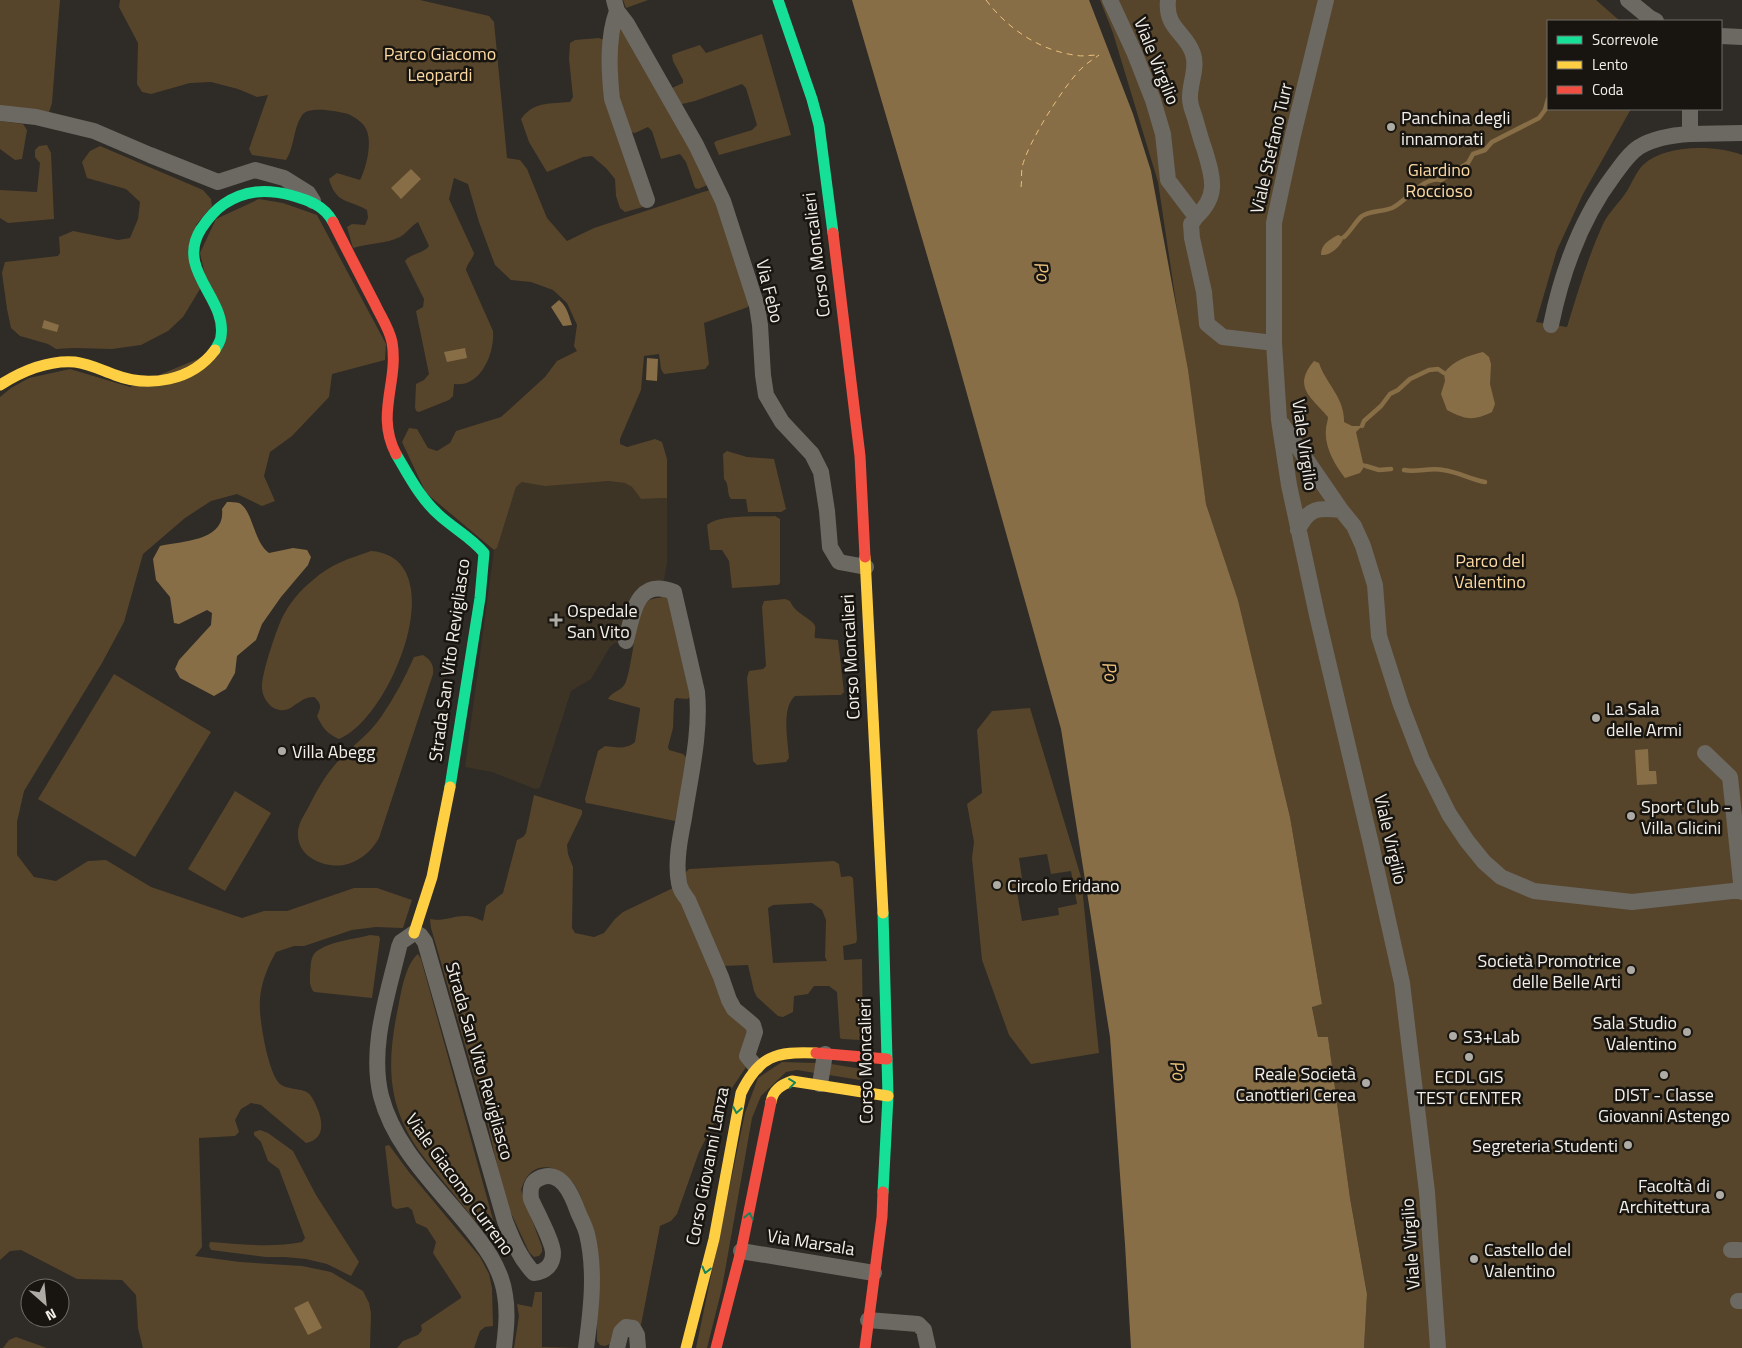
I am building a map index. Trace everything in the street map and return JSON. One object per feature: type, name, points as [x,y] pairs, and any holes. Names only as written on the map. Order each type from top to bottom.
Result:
[{"type":"street","name":"Corso Moncalieri","points":[[778,0],[819,125],[860,456],[881,853],[888,1096],[882,1217],[865,1348]]},
{"type":"street","name":"Viale Virgilio","points":[[1110,0],[1135,54],[1153,100],[1163,134],[1168,180],[1196,217]]},
{"type":"street","points":[[1168,0],[1168,9],[1174,28],[1192,51],[1195,60],[1190,100],[1211,169],[1213,187],[1209,201],[1204,210],[1191,224],[1192,238],[1204,292],[1207,324],[1223,337],[1274,343]]},
{"type":"street","name":"Viale Stefano Turr","points":[[1274,308],[1274,223],[1326,0]]},
{"type":"street","points":[[1628,0],[1654,20]]},
{"type":"street","name":"Via Febo","points":[[615,5],[696,145],[723,201],[757,306],[766,395],[782,422],[812,454],[821,472],[830,547],[839,562],[866,567]]},
{"type":"street","name":"Via Febo","points":[[615,5],[611,37],[610,82],[612,99],[647,200]]},
{"type":"street","points":[[1722,36],[1742,36]]},
{"type":"street","points":[[1690,110],[1690,134]]},
{"type":"street","points":[[0,113],[36,117],[94,130],[218,182],[255,170],[284,178],[300,186],[315,203]]},
{"type":"street","points":[[1551,325],[1562,280],[1573,247],[1600,194],[1626,159],[1637,148],[1650,141],[1672,135],[1742,133]]},
{"type":"street","points":[[0,385],[19,373],[38,366],[61,363],[85,364],[119,376],[154,383],[184,375],[200,365],[214,350],[220,342],[222,332],[222,322],[204,286],[194,259],[194,245],[200,229],[221,207],[232,200],[260,190],[276,192],[315,203]]},
{"type":"street","name":"Strada San Vito Revigliasco","points":[[315,203],[324,210],[331,220],[391,335],[394,370],[386,411],[392,445],[416,492],[428,506],[479,546],[484,553],[478,608],[450,787],[432,876],[414,933],[420,935],[425,942],[504,1221],[511,1238],[528,1267],[534,1273],[540,1273],[546,1269],[552,1262],[553,1251],[531,1199],[530,1190],[534,1181],[544,1176],[555,1176],[562,1180],[573,1199],[587,1234],[592,1274],[592,1297],[586,1348]]},
{"type":"street","name":"Viale Virgilio","points":[[1274,308],[1274,343],[1279,420],[1289,485],[1402,983],[1427,1192],[1438,1348]]},
{"type":"street","points":[[1279,420],[1340,510],[1354,526],[1363,546],[1375,585],[1379,636],[1401,705],[1422,760],[1449,814],[1467,841],[1484,862],[1501,877],[1534,891],[1632,902],[1742,883],[1730,777],[1705,753]]},
{"type":"street","points":[[1298,530],[1304,518],[1313,511],[1325,508],[1340,510]]},
{"type":"street","points":[[626,641],[637,600],[649,591],[663,588],[674,592],[697,692],[698,705],[693,758],[680,841],[679,882],[715,962],[729,1000],[734,1009],[753,1025],[755,1032],[747,1056],[756,1066],[771,1057],[789,1052],[887,1059]]},
{"type":"street","name":"Viale Giacomo Curreno","points":[[414,933],[401,942],[399,947],[381,1029],[376,1063],[381,1094],[393,1130],[409,1153],[485,1246],[498,1269],[505,1295],[507,1322],[504,1348]]},
{"type":"street","points":[[820,1084],[825,1054]]},
{"type":"street","name":"Corso Giovanni Lanza","points":[[686,1348],[714,1239],[740,1093],[746,1079],[756,1066]]},
{"type":"street","points":[[716,1348],[742,1251],[772,1095],[781,1085],[792,1080],[888,1096]]},
{"type":"street","name":"Via Marsala","points":[[742,1251],[874,1273]]},
{"type":"street","points":[[868,1320],[918,1324],[924,1330],[928,1348]]},
{"type":"street","points":[[617,1348],[621,1332],[626,1327],[633,1328],[637,1334],[638,1348]]},
{"type":"shaded area","name":"Ospedale San Vito","points":[[608,481],[625,483],[632,487],[641,499],[667,498],[667,562],[664,580],[658,582],[621,642],[615,643],[610,647],[591,679],[571,691],[540,788],[535,789],[492,772],[465,767],[494,550],[497,548],[516,487],[522,482]]},
{"type":"green space","points":[[0,0],[60,0],[52,103],[49,112],[0,110]]},
{"type":"green space","name":"Parco Giacomo Leopardi","points":[[120,0],[420,0],[489,16],[494,22],[507,158],[520,160],[527,169],[547,218],[567,241],[594,228],[703,192],[710,190],[713,192],[749,303],[748,307],[704,323],[709,364],[705,369],[664,374],[661,369],[659,354],[644,356],[641,390],[620,439],[620,444],[627,447],[655,439],[662,442],[667,459],[667,498],[641,499],[632,487],[625,483],[608,481],[545,486],[522,482],[516,487],[497,548],[494,550],[426,493],[402,442],[409,428],[417,429],[428,448],[437,451],[450,443],[456,431],[501,417],[545,377],[557,361],[577,351],[574,346],[577,325],[567,303],[553,290],[531,282],[511,280],[495,265],[479,222],[468,184],[454,178],[449,199],[474,253],[466,270],[493,331],[492,349],[479,375],[464,384],[454,384],[453,396],[449,400],[419,412],[416,411],[416,384],[424,380],[429,374],[416,311],[423,307],[424,299],[405,261],[410,256],[424,251],[429,246],[418,222],[395,239],[353,248],[347,227],[352,224],[365,225],[368,218],[367,210],[339,197],[335,193],[329,179],[337,173],[360,180],[369,149],[367,131],[364,126],[348,114],[312,110],[303,114],[300,119],[286,160],[252,155],[249,149],[268,95],[257,97],[238,89],[211,82],[190,83],[151,94],[142,92],[137,84],[138,43],[119,7]]},
{"type":"green space","points":[[623,0],[648,0],[626,8]]},
{"type":"green space","name":"Parco del Valentino","points":[[1100,0],[1596,0],[1619,20],[1547,20],[1547,110],[1630,110],[1583,194],[1557,250],[1536,322],[1567,327],[1588,261],[1604,222],[1643,165],[1652,158],[1664,153],[1691,148],[1718,149],[1742,155],[1742,1348],[1364,1348],[1367,1293],[1350,1198],[1328,1037],[1318,1037],[1312,1006],[1322,1004],[1290,817],[1238,600],[1206,504],[1158,182],[1113,33]]},
{"type":"green space","points":[[621,26],[710,184],[698,189],[695,188],[686,162],[680,154],[661,159],[652,131],[648,127],[635,133],[629,132],[617,97],[618,29]]},
{"type":"green space","points":[[762,34],[791,135],[719,155],[714,143],[716,141],[752,130],[757,125],[746,88],[742,84],[678,105],[672,88],[683,83],[683,80],[673,61],[672,55],[700,45],[706,53]]},
{"type":"green space","points":[[599,38],[604,40],[643,207],[625,212],[620,208],[616,196],[615,179],[592,156],[583,157],[547,172],[529,142],[521,119],[526,113],[537,106],[570,102],[573,97],[569,59],[570,43],[575,40]]},
{"type":"green space","points":[[0,121],[23,124],[27,130],[22,159],[15,160],[0,149]]},
{"type":"green space","points":[[47,145],[51,153],[54,219],[8,223],[0,218],[0,190],[37,192],[40,163],[35,157],[35,150],[39,146]]},
{"type":"green space","points":[[100,146],[203,190],[211,199],[212,206],[196,225],[200,289],[183,317],[168,331],[141,345],[112,349],[56,349],[48,344],[20,336],[11,328],[2,273],[5,262],[58,256],[60,253],[59,237],[73,231],[118,240],[130,238],[138,219],[140,202],[126,189],[87,178],[82,162],[90,151]]},
{"type":"green space","points":[[259,199],[283,203],[317,215],[386,344],[385,360],[332,374],[329,397],[292,436],[270,452],[264,476],[275,501],[262,506],[237,494],[211,501],[185,518],[143,554],[124,622],[102,663],[24,791],[17,822],[17,855],[34,877],[56,881],[88,861],[106,860],[151,887],[242,918],[264,911],[287,911],[354,888],[377,888],[412,900],[403,928],[376,927],[352,930],[304,946],[294,946],[276,952],[268,969],[262,987],[260,1007],[262,1030],[268,1057],[280,1084],[288,1088],[305,1091],[311,1096],[320,1117],[321,1130],[318,1136],[306,1143],[261,1105],[251,1103],[241,1109],[235,1120],[239,1132],[235,1136],[199,1138],[202,1247],[195,1256],[240,1262],[302,1266],[331,1272],[363,1291],[369,1303],[371,1313],[370,1348],[143,1348],[138,1328],[136,1295],[122,1280],[77,1279],[21,1250],[10,1251],[0,1260],[0,397],[29,378],[70,369],[130,387],[222,349],[200,253],[216,219]]},
{"type":"green space","points":[[727,451],[747,457],[774,459],[786,509],[781,512],[748,512],[746,499],[731,499],[724,479],[723,454]]},
{"type":"green space","points":[[775,516],[780,519],[780,583],[778,585],[732,588],[729,561],[722,550],[710,550],[707,525],[721,519]]},
{"type":"green space","points":[[371,551],[396,560],[409,580],[412,608],[406,639],[395,672],[378,702],[359,725],[339,739],[325,730],[321,724],[317,716],[320,704],[314,697],[303,700],[286,710],[276,709],[268,704],[262,691],[262,682],[279,624],[295,598],[308,584],[326,570],[348,559]]},
{"type":"green space","points":[[663,597],[669,598],[690,697],[687,699],[676,698],[674,701],[673,728],[668,747],[669,750],[683,754],[687,758],[677,819],[675,821],[586,803],[585,799],[598,751],[605,746],[624,747],[635,742],[640,708],[608,699],[625,684],[637,627],[644,606],[650,600]]},
{"type":"green space","points":[[785,599],[790,601],[792,606],[814,623],[815,638],[838,640],[844,692],[841,695],[795,696],[788,708],[787,716],[789,758],[786,762],[757,765],[753,761],[747,678],[749,671],[763,669],[766,666],[762,607],[764,601]]},
{"type":"green space","points":[[423,655],[431,663],[433,674],[379,838],[373,847],[350,864],[337,866],[314,860],[308,856],[299,844],[298,832],[302,818],[331,769],[377,723],[399,688],[414,657]]},
{"type":"green space","points":[[114,674],[211,732],[135,857],[38,799]]},
{"type":"green space","name":"Circolo Eridano","points":[[1030,708],[1081,877],[1099,1053],[1031,1064],[1009,1035],[982,960],[972,858],[974,842],[967,804],[982,793],[977,730],[992,711]],"holes":[[[1047,854],[1051,874],[1071,871],[1077,904],[1058,908],[1059,915],[1022,921],[1016,886],[1023,885],[1019,858]]]},
{"type":"green space","points":[[235,791],[271,813],[225,891],[188,869]]},
{"type":"green space","points":[[534,795],[582,810],[582,814],[567,845],[573,867],[572,928],[575,933],[594,937],[604,933],[623,912],[673,888],[747,1029],[746,1067],[732,1088],[699,1152],[677,1214],[671,1221],[660,1226],[641,1325],[637,1322],[618,1326],[613,1332],[610,1344],[605,1346],[600,1345],[597,1341],[588,1226],[582,1200],[577,1189],[570,1179],[556,1169],[542,1167],[532,1171],[527,1177],[521,1190],[542,1247],[542,1252],[539,1256],[534,1257],[529,1252],[505,1200],[487,1121],[431,928],[430,919],[439,920],[467,916],[483,921],[486,906],[503,893],[517,840],[526,833]]},
{"type":"green space","points":[[834,861],[839,864],[841,877],[850,876],[853,878],[857,939],[856,943],[843,946],[844,960],[862,959],[863,1036],[861,1040],[840,1038],[837,992],[829,986],[814,986],[808,994],[794,996],[793,1012],[783,1017],[778,1016],[757,997],[748,965],[722,966],[683,875],[689,869]],"holes":[[[812,903],[822,910],[826,920],[825,957],[827,961],[773,963],[768,908],[773,905]]]},
{"type":"green space","points":[[370,935],[379,936],[380,939],[372,998],[314,992],[312,990],[310,978],[311,961],[314,954],[332,944]]},
{"type":"green space","points":[[418,954],[421,959],[497,1234],[494,1237],[485,1232],[429,1165],[409,1134],[400,1116],[395,1098],[391,1062],[395,1023],[405,977],[410,964]]},
{"type":"green space","points":[[782,1062],[817,1063],[815,1073],[797,1070],[786,1072],[761,1096],[752,1118],[722,1288],[707,1348],[696,1348],[745,1113],[758,1078]]},
{"type":"green space","points":[[831,1064],[862,1069],[860,1080],[829,1075]]},
{"type":"green space","points":[[260,1130],[268,1133],[293,1151],[316,1195],[359,1262],[351,1276],[327,1264],[306,1259],[266,1257],[211,1250],[210,1242],[279,1245],[302,1242],[305,1238],[279,1169],[268,1161],[261,1142],[254,1135],[254,1132]]},
{"type":"green space","points":[[389,1145],[409,1172],[480,1257],[489,1274],[492,1288],[493,1326],[485,1327],[480,1331],[474,1348],[397,1348],[403,1341],[418,1335],[422,1330],[421,1325],[461,1298],[461,1296],[433,1253],[436,1242],[427,1228],[416,1223],[412,1210],[408,1207],[396,1209],[392,1206],[385,1146]]},
{"type":"green space","points":[[535,1292],[542,1292],[542,1347],[578,1348],[514,1348],[519,1316],[517,1304],[532,1307]]},
{"type":"green space","points":[[16,1337],[47,1348],[3,1348],[9,1340]]},
{"type":"water","name":"Po","points":[[852,0],[1089,0],[1133,114],[1151,171],[1188,370],[1206,504],[1238,600],[1290,817],[1322,1004],[1312,1007],[1318,1037],[1328,1037],[1350,1198],[1367,1294],[1364,1348],[1131,1348],[1110,1037],[1061,729],[951,337]]},
{"type":"water","points":[[411,169],[421,179],[401,199],[391,188]]},
{"type":"water","points":[[1338,235],[1344,237],[1341,244],[1332,252],[1321,255],[1324,245]]},
{"type":"water","points":[[559,300],[566,308],[572,325],[563,326],[551,307]]},
{"type":"water","points":[[44,320],[59,325],[57,332],[42,328]]},
{"type":"water","points":[[465,348],[467,358],[447,362],[444,352]]},
{"type":"water","points":[[1483,352],[1489,357],[1491,364],[1490,384],[1495,404],[1492,412],[1474,418],[1459,416],[1447,410],[1441,394],[1445,381],[1444,373],[1461,359]]},
{"type":"water","points":[[647,358],[658,359],[657,381],[646,380]]},
{"type":"water","points":[[1314,361],[1319,363],[1342,406],[1344,422],[1352,426],[1362,426],[1356,432],[1363,463],[1366,464],[1360,473],[1345,478],[1331,455],[1326,436],[1328,417],[1310,397],[1304,385],[1308,370]]},
{"type":"water","points":[[227,502],[239,503],[244,507],[260,541],[269,553],[293,548],[307,550],[311,557],[308,565],[281,597],[262,624],[256,640],[237,656],[235,673],[226,689],[214,696],[180,678],[175,669],[179,660],[211,625],[212,613],[207,610],[179,624],[174,623],[170,597],[156,580],[153,559],[160,546],[201,538],[217,528],[221,520],[222,509]]},
{"type":"water","points":[[1648,749],[1649,771],[1656,771],[1657,784],[1637,785],[1635,750]]},
{"type":"water","points":[[308,1301],[322,1328],[308,1335],[294,1308]]},
{"type":"waterway","points":[[1344,237],[1362,216],[1398,205],[1422,185],[1434,180],[1441,180],[1468,163],[1473,154],[1485,150],[1492,142],[1539,118],[1545,110],[1547,103]]},
{"type":"waterway","points":[[1362,426],[1364,421],[1381,406],[1390,394],[1398,390],[1410,379],[1429,370],[1438,369],[1444,373]]},
{"type":"waterway","points":[[1366,466],[1379,470],[1391,469]]},
{"type":"waterway","points":[[1404,470],[1438,469],[1485,482]]},
{"type":"ferry route","points":[[986,0],[1004,20],[1036,43],[1074,55],[1098,55]]},
{"type":"ferry route","points":[[1021,187],[1022,168],[1025,158],[1048,114],[1076,75],[1085,65],[1099,55]]},
{"type":"traffic: fast","points":[[778,0],[819,125],[833,233]]},
{"type":"traffic: fast","points":[[215,350],[221,338],[221,322],[217,309],[197,271],[194,258],[195,244],[201,229],[211,215],[232,199],[248,193],[273,192],[290,195],[315,204],[325,211],[333,222]]},
{"type":"traffic: fast","points":[[396,454],[415,486],[432,508],[484,553],[480,598],[450,787]]},
{"type":"traffic: fast","points":[[883,913],[888,1096],[883,1192]]},
{"type":"traffic: slow","points":[[0,385],[17,375],[36,368],[65,362],[86,364],[128,379],[142,381],[169,379],[194,369],[215,350]]},
{"type":"traffic: slow","points":[[865,557],[883,913]]},
{"type":"traffic: slow","points":[[414,933],[432,877],[450,787]]},
{"type":"traffic: slow","points":[[686,1348],[714,1239],[741,1093],[755,1071],[770,1058],[790,1053],[816,1053]]},
{"type":"traffic: slow","points":[[771,1102],[778,1088],[792,1081],[888,1096]]},
{"type":"traffic: jam","points":[[333,222],[391,337],[393,371],[387,412],[390,439],[396,454]]},
{"type":"traffic: jam","points":[[833,233],[860,456],[865,557]]},
{"type":"traffic: jam","points":[[816,1053],[887,1059]]},
{"type":"traffic: jam","points":[[716,1348],[741,1251],[771,1102]]},
{"type":"traffic: jam","points":[[865,1348],[882,1217],[883,1192]]},
{"type":"place","name":"Panchina degli innamorati","points":[[1391,127]]},
{"type":"place","name":"Ospedale San Vito","points":[[556,620]]},
{"type":"place","name":"La Sala delle Armi","points":[[1596,718]]},
{"type":"place","name":"Villa Abegg","points":[[282,751]]},
{"type":"place","name":"Sport Club - Villa Glicini","points":[[1631,816]]},
{"type":"place","name":"Circolo Eridano","points":[[997,885]]},
{"type":"place","name":"Società Promotrice delle Belle Arti","points":[[1631,970]]},
{"type":"place","name":"Sala Studio Valentino","points":[[1687,1032]]},
{"type":"place","name":"S3+Lab","points":[[1453,1036]]},
{"type":"place","name":"ECDL GIS TEST CENTER","points":[[1469,1057]]},
{"type":"place","name":"DIST - Classe Giovanni Astengo","points":[[1664,1075]]},
{"type":"place","name":"Reale Società Canottieri Cerea","points":[[1366,1083]]},
{"type":"place","name":"Segreteria Studenti","points":[[1628,1145]]},
{"type":"place","name":"Facoltà di Architettura","points":[[1720,1195]]},
{"type":"place","name":"Castello del Valentino","points":[[1474,1259]]},
{"type":"park label","name":"Giardino Roccioso","points":[[1439,179]]}]
